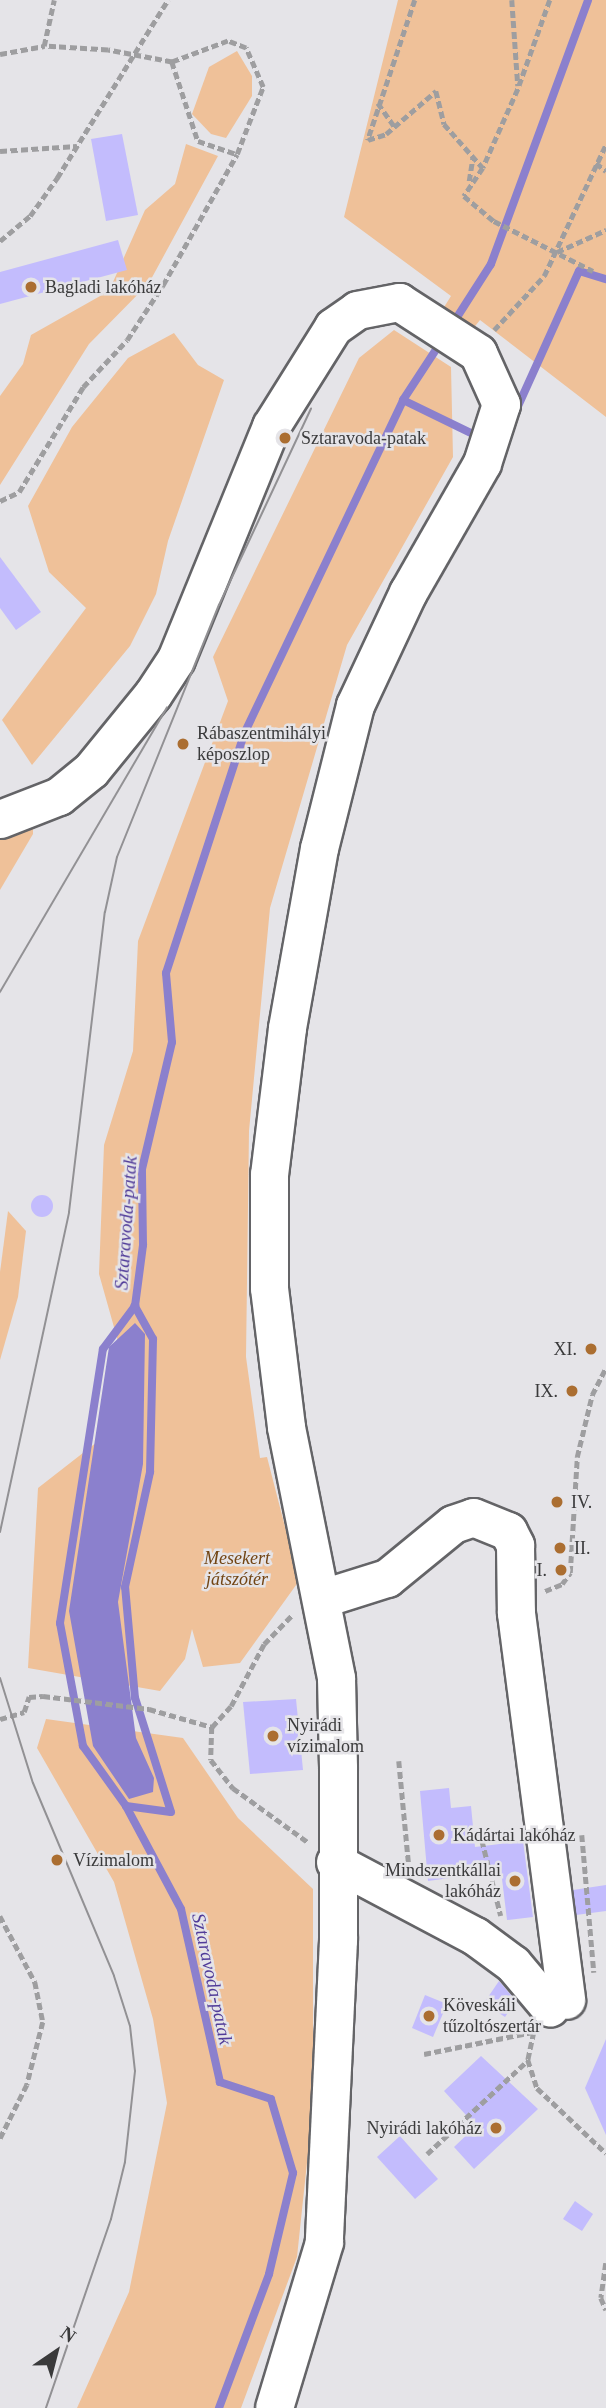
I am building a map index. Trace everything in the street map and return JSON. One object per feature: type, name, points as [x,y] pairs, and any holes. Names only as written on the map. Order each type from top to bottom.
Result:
[{"type":"lane","points":[[0,819],[59,796],[91,770],[153,694],[176,659],[271,426],[333,327],[357,310],[399,302],[478,354],[501,404],[482,463],[408,592],[355,705],[319,848],[282,1068],[269,1174],[269,1288],[286,1427],[323,1598],[336,1678],[335,1862],[338,1940],[324,2242],[274,2408]]},
{"type":"lane","points":[[323,1598],[387,1578],[453,1524],[472,1517],[508,1531],[515,1545],[516,1613],[550,2013]]},
{"type":"lane","points":[[335,1862],[413,1903],[513,1964],[550,2013]]},
{"type":"path","points":[[44,46],[54,0]]},
{"type":"path","points":[[0,241],[30,216],[78,146],[168,0]]},
{"type":"path","points":[[415,0],[378,103],[368,140],[395,127],[436,91],[444,124],[483,168]]},
{"type":"path","points":[[512,0],[518,89]]},
{"type":"path","points":[[469,182],[483,168],[518,89],[550,0]]},
{"type":"path","points":[[0,54],[44,46],[133,53],[172,62],[228,41],[246,48],[263,87],[237,154],[127,340],[83,387],[19,492],[0,501]]},
{"type":"path","points":[[172,62],[198,141],[237,154]]},
{"type":"path","points":[[378,103],[395,127]]},
{"type":"path","points":[[478,354],[544,276],[606,144]]},
{"type":"path","points":[[0,151],[78,146]]},
{"type":"path","points":[[473,156],[464,195],[470,205],[494,221],[593,271]]},
{"type":"path","points":[[596,163],[606,171]]},
{"type":"path","points":[[556,252],[606,230]]},
{"type":"path","points":[[570,1573],[577,1457],[592,1395],[606,1368]]},
{"type":"path","points":[[323,1598],[305,1603],[264,1644],[231,1706],[212,1727],[211,1760],[233,1788],[335,1862]]},
{"type":"path","points":[[0,1719],[24,1712],[29,1697],[43,1696],[149,1709],[212,1727]]},
{"type":"path","points":[[398,1761],[413,1903]]},
{"type":"path","points":[[482,1840],[513,1964]]},
{"type":"path","points":[[0,1916],[34,1982],[43,2022],[27,2085],[0,2139]]},
{"type":"path","points":[[424,2054],[550,2013]]},
{"type":"path","points":[[427,2154],[528,2060]]},
{"type":"path","points":[[537,2088],[606,2153]]},
{"type":"path","points":[[606,2263],[601,2298],[606,2310]]},
{"type":"green space","points":[[398,0],[606,0],[606,417],[480,320],[472,330],[441,312],[451,296],[344,217]]},
{"type":"green space","points":[[237,51],[252,76],[252,96],[226,138],[211,134],[192,114],[209,67]]},
{"type":"green space","points":[[186,144],[218,156],[149,283],[89,344],[0,485],[0,396],[23,364],[31,335],[109,291],[145,210],[175,184]]},
{"type":"green space","name":"Mesekert játszótér","points":[[394,330],[451,367],[453,457],[347,645],[270,908],[249,1131],[246,1357],[260,1458],[267,1457],[299,1581],[240,1663],[203,1667],[192,1629],[185,1659],[160,1691],[28,1668],[38,1488],[115,1428],[123,1359],[99,1274],[104,1145],[133,1051],[138,941],[228,701],[213,657],[359,358]]},
{"type":"green space","points":[[174,333],[198,365],[224,380],[168,541],[156,594],[130,646],[32,765],[2,720],[86,608],[49,572],[28,506],[72,427],[128,358]]},
{"type":"green space","points":[[33,822],[33,834],[0,890],[0,835]]},
{"type":"green space","points":[[8,1211],[26,1231],[18,1297],[0,1360],[0,1272]]},
{"type":"green space","points":[[46,1719],[183,1738],[238,1818],[313,1889],[313,2106],[297,2257],[241,2408],[77,2408],[129,2292],[167,2103],[153,2019],[114,1882],[37,1748]]},
{"type":"shaded area","points":[[135,1323],[145,1334],[143,1464],[118,1602],[136,1738],[154,1778],[153,1792],[129,1799],[93,1746],[69,1611],[109,1347]]},
{"type":"building","points":[[122,134],[138,215],[106,221],[91,139]]},
{"type":"building","name":"Bagladi lakóház","points":[[118,240],[127,270],[0,304],[0,272]]},
{"type":"building","points":[[0,557],[41,612],[16,630],[0,608]]},
{"type":"building","points":[[38,1195],[46,1195],[53,1202],[53,1210],[46,1217],[38,1217],[31,1210],[31,1202]]},
{"type":"building","name":"Nyirádi vízimalom","points":[[296,1699],[303,1770],[250,1774],[243,1702]]},
{"type":"building","points":[[449,1788],[451,1808],[471,1806],[475,1847],[523,1841],[533,1917],[507,1920],[501,1871],[428,1881],[420,1791]]},
{"type":"building","points":[[606,1885],[606,1911],[576,1915],[573,1890]]},
{"type":"building","points":[[499,1981],[516,2001],[505,2017],[484,2003]]},
{"type":"building","name":"Köveskáli tűzoltószertár","points":[[425,1995],[447,2004],[433,2037],[412,2028]]},
{"type":"building","points":[[606,2039],[606,2135],[585,2088]]},
{"type":"building","points":[[481,2056],[538,2109],[474,2169],[454,2147],[476,2126],[444,2091]]},
{"type":"building","points":[[400,2136],[438,2179],[415,2199],[377,2157]]},
{"type":"building","points":[[575,2201],[593,2214],[582,2231],[563,2219]]},
{"type":"waterway","name":"Sztaravoda-patak","points":[[452,325],[491,264],[588,0]]},
{"type":"waterway","points":[[514,415],[579,271],[606,279]]},
{"type":"waterway","name":"Sztaravoda-patak","points":[[219,2408],[269,2274],[293,2173],[271,2099],[220,2082],[181,1909],[126,1806],[171,1812],[135,1698],[125,1587],[150,1472],[153,1339],[135,1306],[143,1245],[142,1169],[172,1042],[166,973],[244,734],[403,400],[441,342]]},
{"type":"waterway","points":[[403,400],[473,434]]},
{"type":"waterway","points":[[126,1806],[83,1746],[60,1623],[103,1349],[135,1306]]},
{"type":"tram line","points":[[0,1532],[69,1212],[105,912],[117,857],[219,605],[311,409]]},
{"type":"tram line","points":[[0,992],[167,707]]},
{"type":"tram line","points":[[0,1678],[33,1783],[114,1976],[130,2026],[135,2071],[125,2162],[111,2219],[46,2408]]},
{"type":"place","name":"Bagladi lakóház","points":[[31,287]]},
{"type":"place","name":"Sztaravoda-patak","points":[[285,438]]},
{"type":"place","name":"Rábaszentmihályi képoszlop","points":[[183,744]]},
{"type":"place","name":"XI.","points":[[591,1349]]},
{"type":"place","name":"IX.","points":[[572,1391]]},
{"type":"place","name":"IV.","points":[[557,1502]]},
{"type":"place","name":"II.","points":[[560,1548]]},
{"type":"place","name":"I.","points":[[561,1570]]},
{"type":"place","name":"Nyirádi vízimalom","points":[[273,1736]]},
{"type":"place","name":"Kádártai lakóház","points":[[439,1835]]},
{"type":"place","name":"Vízimalom","points":[[57,1860]]},
{"type":"place","name":"Mindszentkállai lakóház","points":[[515,1881]]},
{"type":"place","name":"Köveskáli tűzoltószertár","points":[[429,2016]]},
{"type":"place","name":"Nyirádi lakóház","points":[[496,2128]]}]
